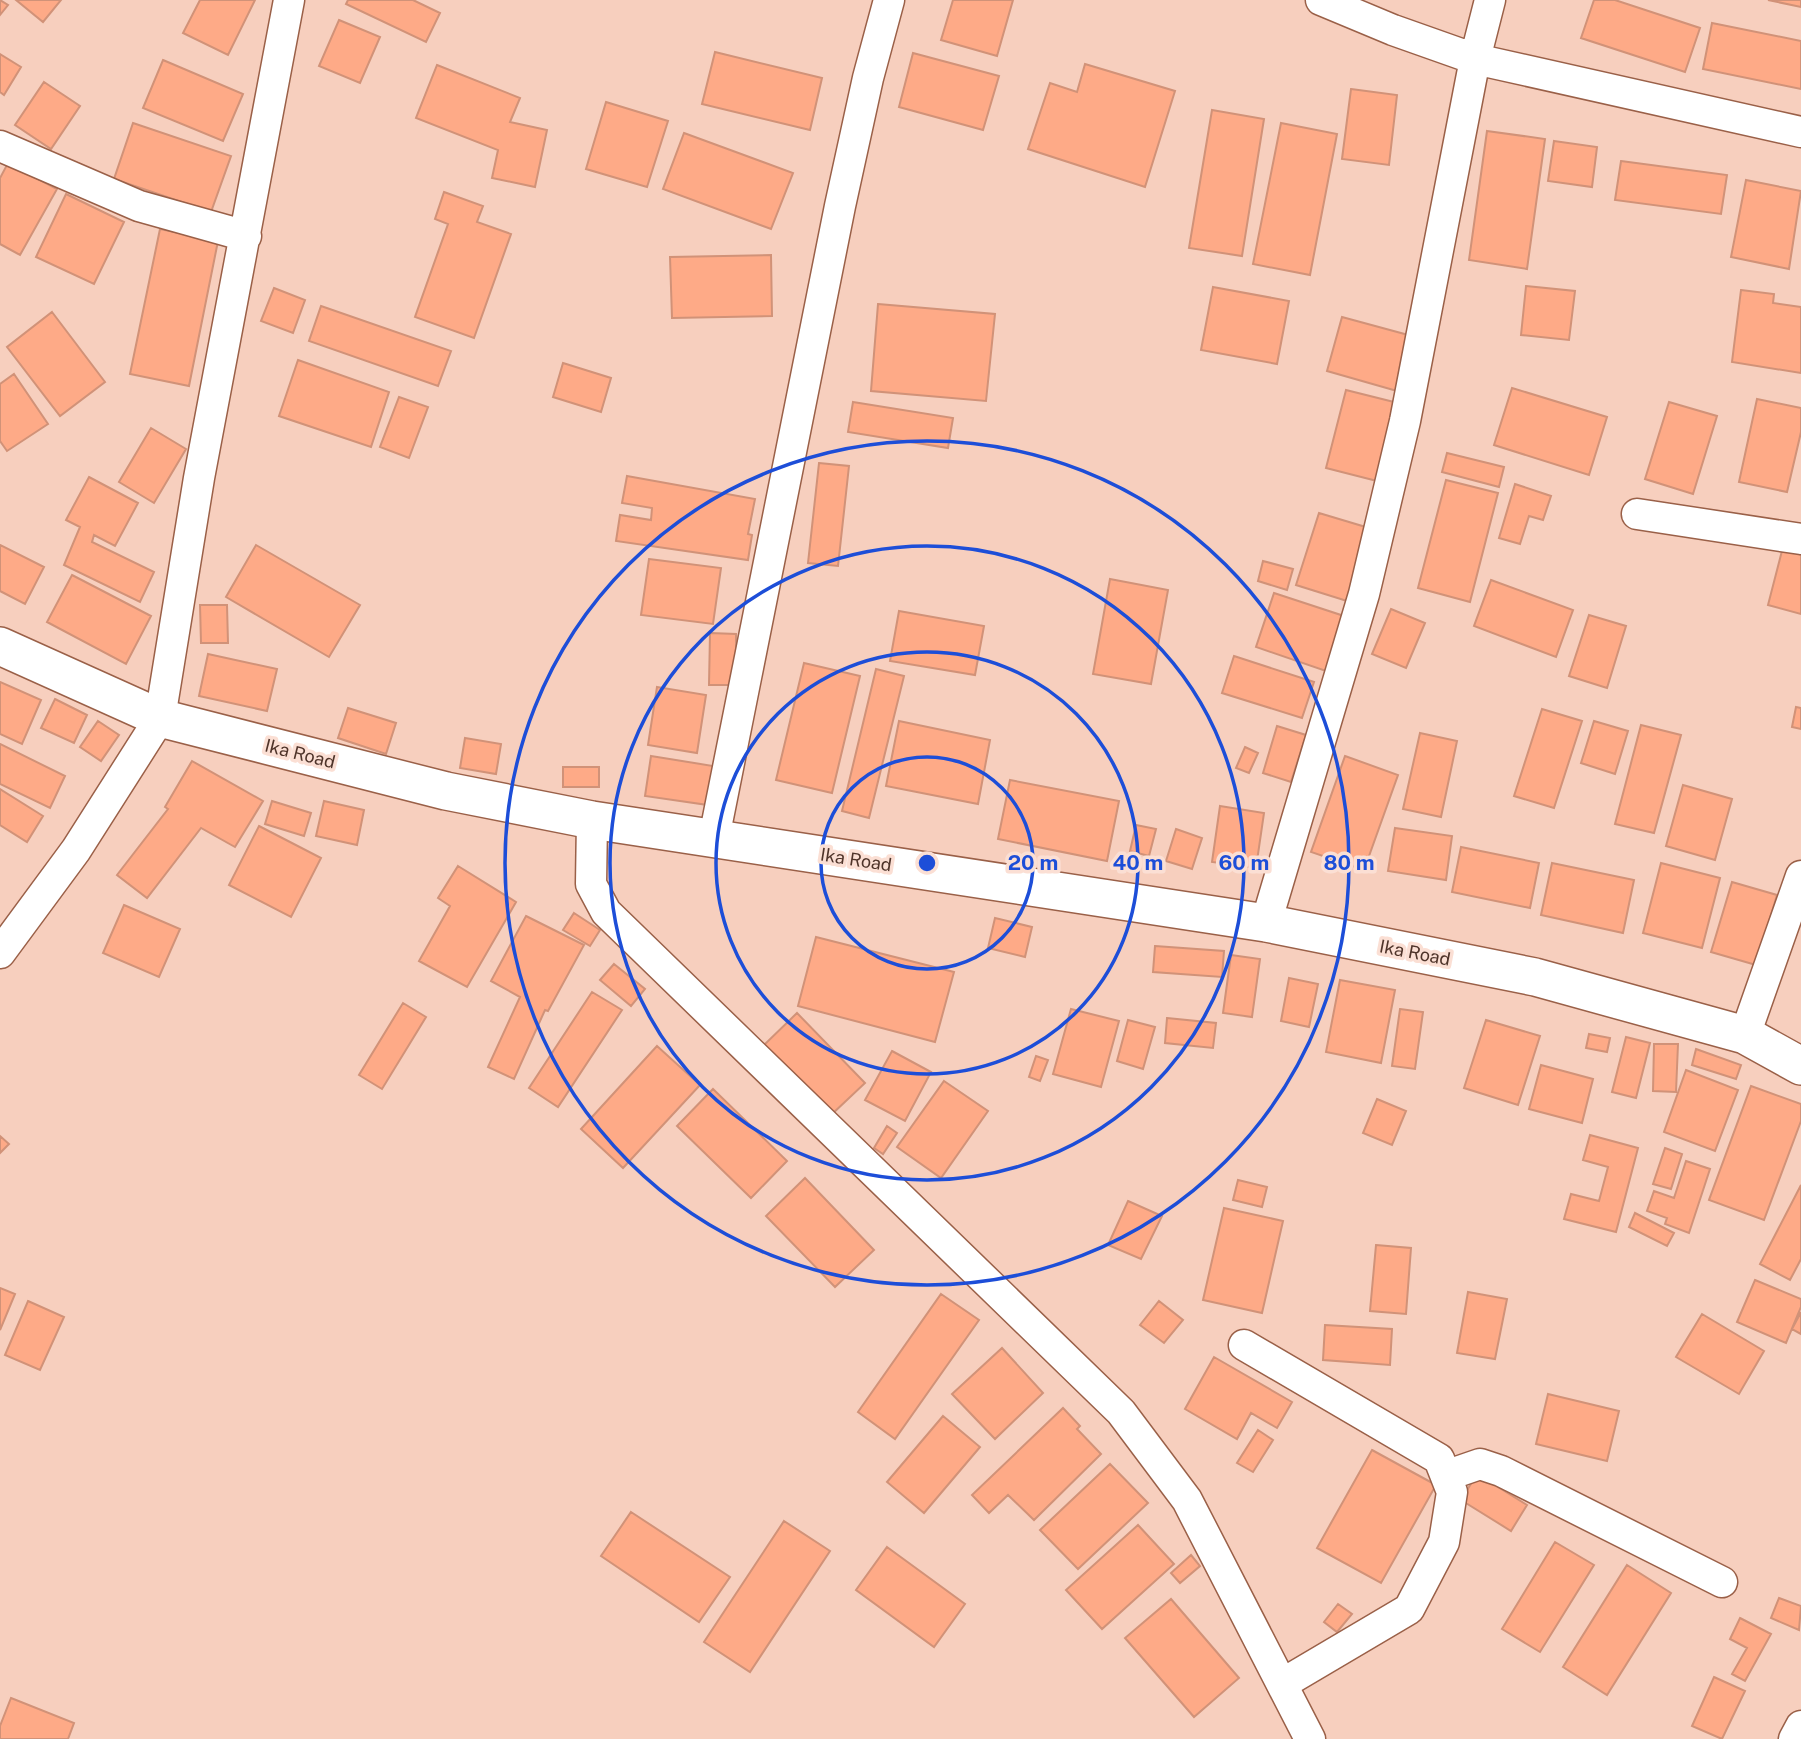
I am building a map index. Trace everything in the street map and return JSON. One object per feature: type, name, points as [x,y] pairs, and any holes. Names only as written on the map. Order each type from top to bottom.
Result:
[{"type":"street","points":[[0,953],[76,850],[160,718],[199,478],[289,0]]},
{"type":"street","points":[[714,838],[837,218],[868,78],[889,0]]},
{"type":"street","points":[[1321,0],[1393,30],[1475,59],[1801,132]]},
{"type":"street","points":[[1266,923],[1370,567],[1405,421],[1475,59],[1490,0]]},
{"type":"street","points":[[0,146],[139,206],[246,236]]},
{"type":"street","points":[[1637,514],[1801,540]]},
{"type":"street","name":"Ika Road","points":[[0,646],[160,718],[446,791],[592,820],[1266,923],[1535,977],[1745,1035],[1801,1066]]},
{"type":"street","points":[[592,820],[591,884],[606,912],[1121,1412],[1186,1500],[1310,1739]]},
{"type":"street","points":[[1745,1035],[1801,876]]},
{"type":"street","points":[[1244,1345],[1439,1459],[1448,1475],[1452,1492],[1444,1542],[1409,1609],[1282,1684]]},
{"type":"street","points":[[1448,1475],[1480,1464],[1501,1471],[1722,1582]]},
{"type":"street","points":[[1794,1739],[1801,1726]]},
{"type":"building","points":[[0,0],[8,5],[0,15]]},
{"type":"building","points":[[16,0],[61,0],[43,22]]},
{"type":"building","points":[[200,0],[255,0],[228,55],[183,33]]},
{"type":"building","points":[[348,0],[413,0],[440,13],[426,42],[346,4]]},
{"type":"building","points":[[953,0],[1013,0],[997,56],[941,40]]},
{"type":"building","points":[[1594,0],[1615,0],[1700,28],[1685,72],[1581,38]]},
{"type":"building","points":[[1768,0],[1801,0],[1801,7]]},
{"type":"building","points":[[339,20],[380,37],[360,83],[319,66]]},
{"type":"building","points":[[1712,23],[1801,41],[1801,89],[1703,69]]},
{"type":"building","points":[[715,52],[822,78],[810,130],[702,104]]},
{"type":"building","points":[[913,53],[999,76],[983,130],[899,107]]},
{"type":"building","points":[[0,54],[21,67],[4,95],[0,92]]},
{"type":"building","points":[[163,60],[243,94],[223,141],[143,108]]},
{"type":"building","points":[[1085,64],[1175,91],[1145,187],[1028,149],[1050,83],[1077,92]]},
{"type":"building","points":[[437,65],[520,98],[510,122],[547,130],[535,187],[492,178],[498,150],[416,118]]},
{"type":"building","points":[[44,82],[80,106],[51,149],[15,125]]},
{"type":"building","points":[[1351,89],[1397,95],[1389,165],[1342,159]]},
{"type":"building","points":[[606,102],[668,121],[647,187],[586,169]]},
{"type":"building","points":[[1212,110],[1264,119],[1242,256],[1189,248]]},
{"type":"building","points":[[133,123],[231,156],[211,212],[114,179]]},
{"type":"building","points":[[1281,123],[1337,134],[1310,275],[1253,264]]},
{"type":"building","points":[[1487,131],[1545,139],[1527,269],[1469,260]]},
{"type":"building","points":[[684,133],[793,173],[771,229],[663,189]]},
{"type":"building","points":[[1554,141],[1597,147],[1592,187],[1548,181]]},
{"type":"building","points":[[1621,161],[1727,175],[1721,214],[1615,200]]},
{"type":"building","points":[[8,163],[57,189],[20,255],[0,244],[0,178]]},
{"type":"building","points":[[1746,180],[1801,191],[1789,269],[1731,257]]},
{"type":"building","points":[[444,192],[483,206],[477,222],[511,234],[474,338],[415,317],[448,224],[435,219]]},
{"type":"building","points":[[66,194],[124,222],[94,284],[36,257]]},
{"type":"building","points":[[160,229],[218,241],[189,386],[130,374]]},
{"type":"building","points":[[771,255],[772,316],[672,318],[670,257]]},
{"type":"building","points":[[1526,286],[1575,291],[1569,340],[1521,335]]},
{"type":"building","points":[[1213,287],[1289,301],[1277,364],[1201,350]]},
{"type":"building","points":[[274,288],[305,300],[293,333],[261,321]]},
{"type":"building","points":[[1741,290],[1774,294],[1773,303],[1801,307],[1801,373],[1732,362]]},
{"type":"building","points":[[878,304],[995,314],[986,401],[871,391]]},
{"type":"building","points":[[321,306],[451,351],[438,386],[309,341]]},
{"type":"building","points":[[52,312],[105,382],[60,416],[7,347]]},
{"type":"building","points":[[1342,317],[1412,336],[1397,391],[1327,371]]},
{"type":"building","points":[[298,360],[389,392],[371,447],[279,416]]},
{"type":"building","points":[[563,363],[611,378],[601,412],[553,397]]},
{"type":"building","points":[[14,374],[48,424],[7,451],[0,441],[0,384]]},
{"type":"building","points":[[1512,388],[1607,417],[1589,475],[1494,445]]},
{"type":"building","points":[[1346,390],[1398,403],[1377,481],[1326,468]]},
{"type":"building","points":[[399,397],[428,407],[409,458],[380,447]]},
{"type":"building","points":[[1757,399],[1801,408],[1801,432],[1787,492],[1739,482]]},
{"type":"building","points":[[853,402],[953,418],[948,448],[848,432]]},
{"type":"building","points":[[1669,402],[1717,416],[1693,494],[1645,479]]},
{"type":"building","points":[[151,428],[186,449],[154,503],[119,482]]},
{"type":"building","points":[[1447,453],[1504,467],[1499,487],[1442,472]]},
{"type":"building","points":[[819,463],[849,466],[838,566],[808,563]]},
{"type":"building","points":[[627,476],[755,499],[748,534],[752,535],[748,560],[616,541],[620,515],[651,520],[652,508],[622,503]]},
{"type":"building","points":[[89,477],[138,503],[115,546],[94,535],[92,542],[154,572],[140,602],[64,565],[80,527],[66,520]]},
{"type":"building","points":[[1446,480],[1498,493],[1470,602],[1418,588]]},
{"type":"building","points":[[1515,484],[1551,496],[1543,520],[1529,516],[1520,544],[1499,538]]},
{"type":"building","points":[[1319,513],[1369,528],[1347,601],[1296,585]]},
{"type":"building","points":[[1784,543],[1801,548],[1801,614],[1768,605]]},
{"type":"building","points":[[0,545],[44,567],[25,604],[0,591]]},
{"type":"building","points":[[256,545],[360,605],[329,657],[226,597]]},
{"type":"building","points":[[649,559],[721,568],[713,624],[641,615]]},
{"type":"building","points":[[1263,561],[1293,569],[1287,590],[1258,581]]},
{"type":"building","points":[[72,575],[151,616],[126,664],[47,622]]},
{"type":"building","points":[[1110,579],[1168,590],[1151,684],[1093,674]]},
{"type":"building","points":[[1491,580],[1573,610],[1556,657],[1474,626]]},
{"type":"building","points":[[1274,593],[1344,616],[1326,671],[1256,647]]},
{"type":"building","points":[[200,605],[227,605],[228,643],[201,643]]},
{"type":"building","points":[[1391,609],[1425,623],[1406,668],[1372,654]]},
{"type":"building","points":[[899,611],[984,626],[975,675],[890,661]]},
{"type":"building","points":[[1589,615],[1626,626],[1607,688],[1569,676]]},
{"type":"building","points":[[710,633],[736,634],[736,685],[709,685]]},
{"type":"building","points":[[208,654],[277,669],[267,711],[199,696]]},
{"type":"building","points":[[1234,656],[1314,682],[1302,718],[1222,693]]},
{"type":"building","points":[[804,663],[860,676],[832,793],[776,780]]},
{"type":"building","points":[[876,669],[904,676],[869,818],[842,811]]},
{"type":"building","points":[[0,682],[41,700],[22,744],[0,734]]},
{"type":"building","points":[[657,687],[706,695],[697,753],[648,745]]},
{"type":"building","points":[[55,699],[87,715],[74,743],[41,728]]},
{"type":"building","points":[[1796,707],[1801,708],[1801,729],[1792,727]]},
{"type":"building","points":[[348,708],[396,723],[386,754],[338,738]]},
{"type":"building","points":[[1542,709],[1582,721],[1554,808],[1514,796]]},
{"type":"building","points":[[98,721],[119,735],[101,761],[80,747]]},
{"type":"building","points":[[899,721],[990,740],[978,804],[886,786]]},
{"type":"building","points":[[1594,721],[1628,731],[1615,774],[1581,763]]},
{"type":"building","points":[[1641,725],[1681,735],[1654,833],[1615,824]]},
{"type":"building","points":[[1277,726],[1306,735],[1291,782],[1263,773]]},
{"type":"building","points":[[1420,733],[1457,741],[1441,817],[1403,809]]},
{"type":"building","points":[[465,738],[501,744],[496,774],[460,768]]},
{"type":"building","points":[[0,744],[65,776],[50,808],[0,784]]},
{"type":"building","points":[[1245,747],[1258,753],[1249,773],[1236,768]]},
{"type":"building","points":[[651,756],[713,766],[708,805],[645,796]]},
{"type":"building","points":[[1345,756],[1398,775],[1364,870],[1311,852]]},
{"type":"building","points":[[192,761],[263,801],[235,847],[201,828],[147,898],[117,875],[168,809],[165,807]]},
{"type":"building","points":[[563,767],[599,767],[599,787],[563,787]]},
{"type":"building","points":[[1010,780],[1119,801],[1107,861],[998,839]]},
{"type":"building","points":[[1683,785],[1732,799],[1715,860],[1666,846]]},
{"type":"building","points":[[0,789],[43,816],[27,842],[0,825]]},
{"type":"building","points":[[272,801],[311,813],[304,836],[265,824]]},
{"type":"building","points":[[324,801],[364,810],[357,845],[316,836]]},
{"type":"building","points":[[1220,806],[1264,813],[1256,868],[1212,862]]},
{"type":"building","points":[[1136,825],[1156,829],[1149,856],[1130,851]]},
{"type":"building","points":[[259,826],[321,858],[291,917],[229,885]]},
{"type":"building","points":[[1395,828],[1452,836],[1446,880],[1388,871]]},
{"type":"building","points":[[1176,829],[1202,838],[1192,869],[1166,861]]},
{"type":"building","points":[[1461,847],[1539,863],[1530,908],[1452,892]]},
{"type":"building","points":[[1552,863],[1634,880],[1623,933],[1541,915]]},
{"type":"building","points":[[1661,863],[1720,878],[1702,948],[1643,933]]},
{"type":"building","points":[[458,866],[516,902],[467,987],[419,961],[450,906],[438,898]]},
{"type":"building","points":[[1732,882],[1777,895],[1756,965],[1711,952]]},
{"type":"building","points":[[124,905],[180,929],[159,977],[103,953]]},
{"type":"building","points":[[574,913],[600,930],[590,946],[563,930]]},
{"type":"building","points":[[526,916],[584,945],[548,1011],[545,1010],[514,1079],[488,1067],[520,997],[491,981]]},
{"type":"building","points":[[995,918],[1032,927],[1025,957],[988,948]]},
{"type":"building","points":[[816,937],[954,972],[935,1042],[798,1006]]},
{"type":"building","points":[[1155,946],[1224,951],[1222,977],[1153,972]]},
{"type":"building","points":[[1231,955],[1260,959],[1252,1017],[1223,1013]]},
{"type":"building","points":[[614,964],[645,989],[631,1006],[600,980]]},
{"type":"building","points":[[1289,978],[1318,984],[1309,1027],[1281,1021]]},
{"type":"building","points":[[1340,980],[1395,990],[1381,1063],[1326,1052]]},
{"type":"building","points":[[592,992],[622,1010],[558,1107],[529,1088]]},
{"type":"building","points":[[403,1003],[426,1017],[382,1089],[359,1075]]},
{"type":"building","points":[[1071,1009],[1119,1021],[1101,1087],[1053,1074]]},
{"type":"building","points":[[1400,1009],[1423,1012],[1415,1069],[1392,1066]]},
{"type":"building","points":[[797,1013],[865,1083],[831,1115],[764,1045]]},
{"type":"building","points":[[1167,1018],[1216,1023],[1213,1048],[1165,1043]]},
{"type":"building","points":[[1128,1020],[1155,1027],[1143,1069],[1117,1061]]},
{"type":"building","points":[[1486,1020],[1540,1036],[1518,1105],[1464,1088]]},
{"type":"building","points":[[1589,1034],[1610,1038],[1607,1052],[1586,1048]]},
{"type":"building","points":[[1626,1037],[1650,1043],[1636,1098],[1612,1092]]},
{"type":"building","points":[[1654,1044],[1678,1044],[1676,1092],[1653,1091]]},
{"type":"building","points":[[657,1046],[700,1085],[623,1168],[581,1129]]},
{"type":"building","points":[[1696,1049],[1741,1065],[1736,1079],[1692,1065]]},
{"type":"building","points":[[892,1051],[931,1072],[905,1121],[865,1100]]},
{"type":"building","points":[[1036,1056],[1048,1060],[1040,1081],[1029,1077]]},
{"type":"building","points":[[1541,1065],[1593,1079],[1582,1123],[1529,1109]]},
{"type":"building","points":[[1686,1070],[1738,1090],[1715,1151],[1664,1132]]},
{"type":"building","points":[[944,1081],[988,1111],[941,1178],[897,1147]]},
{"type":"building","points":[[1751,1086],[1801,1104],[1801,1121],[1764,1220],[1709,1200]]},
{"type":"building","points":[[713,1089],[787,1161],[751,1198],[677,1126]]},
{"type":"building","points":[[1377,1099],[1406,1111],[1392,1145],[1363,1133]]},
{"type":"building","points":[[887,1126],[897,1133],[883,1154],[874,1148]]},
{"type":"building","points":[[1590,1135],[1638,1148],[1616,1232],[1564,1219],[1571,1194],[1599,1201],[1608,1167],[1583,1160]]},
{"type":"building","points":[[0,1136],[9,1144],[0,1153]]},
{"type":"building","points":[[1665,1148],[1682,1154],[1671,1189],[1653,1184]]},
{"type":"building","points":[[1686,1161],[1710,1169],[1689,1233],[1665,1224],[1667,1218],[1647,1211],[1654,1191],[1674,1198]]},
{"type":"building","points":[[805,1178],[874,1250],[835,1287],[766,1216]]},
{"type":"building","points":[[1238,1180],[1267,1187],[1262,1207],[1233,1200]]},
{"type":"building","points":[[1801,1185],[1801,1259],[1790,1280],[1760,1264]]},
{"type":"building","points":[[1128,1201],[1162,1216],[1141,1259],[1108,1245]]},
{"type":"building","points":[[1224,1208],[1283,1221],[1262,1313],[1203,1300]]},
{"type":"building","points":[[1635,1213],[1674,1233],[1667,1246],[1629,1227]]},
{"type":"building","points":[[1376,1245],[1411,1248],[1406,1314],[1370,1311]]},
{"type":"building","points":[[1755,1280],[1801,1299],[1801,1307],[1786,1343],[1737,1322]]},
{"type":"building","points":[[0,1288],[15,1294],[0,1330]]},
{"type":"building","points":[[1468,1292],[1507,1299],[1495,1359],[1457,1353]]},
{"type":"building","points":[[941,1294],[979,1320],[895,1439],[858,1412]]},
{"type":"building","points":[[28,1301],[64,1317],[40,1370],[5,1355]]},
{"type":"building","points":[[1159,1301],[1183,1320],[1164,1343],[1140,1325]]},
{"type":"building","points":[[1801,1312],[1801,1334],[1792,1329]]},
{"type":"building","points":[[1702,1314],[1764,1351],[1739,1394],[1676,1357]]},
{"type":"building","points":[[1325,1325],[1392,1329],[1390,1365],[1323,1360]]},
{"type":"building","points":[[1002,1348],[1043,1393],[995,1439],[952,1394]]},
{"type":"building","points":[[1214,1357],[1292,1402],[1277,1428],[1251,1413],[1237,1439],[1185,1409]]},
{"type":"building","points":[[1548,1394],[1619,1411],[1607,1461],[1536,1444]]},
{"type":"building","points":[[1063,1408],[1080,1426],[1077,1429],[1101,1454],[1034,1520],[1008,1495],[989,1513],[972,1495]]},
{"type":"building","points":[[943,1416],[980,1447],[924,1513],[887,1482]]},
{"type":"building","points":[[1258,1430],[1273,1440],[1253,1472],[1237,1463]]},
{"type":"building","points":[[1372,1450],[1436,1485],[1381,1583],[1317,1548]]},
{"type":"building","points":[[1110,1464],[1148,1503],[1078,1569],[1040,1530]]},
{"type":"building","points":[[1477,1474],[1527,1505],[1511,1531],[1461,1500]]},
{"type":"building","points":[[631,1512],[730,1577],[699,1622],[601,1556]]},
{"type":"building","points":[[784,1521],[830,1551],[750,1672],[704,1642]]},
{"type":"building","points":[[1138,1525],[1174,1564],[1102,1629],[1066,1590]]},
{"type":"building","points":[[1555,1542],[1594,1565],[1540,1652],[1502,1629]]},
{"type":"building","points":[[887,1547],[965,1604],[934,1647],[856,1590]]},
{"type":"building","points":[[1191,1555],[1200,1566],[1180,1583],[1171,1573]]},
{"type":"building","points":[[1627,1565],[1671,1593],[1607,1695],[1563,1667]]},
{"type":"building","points":[[1779,1598],[1801,1606],[1799,1630],[1771,1618]]},
{"type":"building","points":[[1171,1599],[1239,1678],[1194,1717],[1125,1638]]},
{"type":"building","points":[[1338,1604],[1352,1614],[1337,1632],[1324,1622]]},
{"type":"building","points":[[1740,1618],[1771,1634],[1745,1681],[1732,1674],[1747,1648],[1730,1639]]},
{"type":"building","points":[[1714,1677],[1745,1691],[1722,1739],[1692,1726]]},
{"type":"building","points":[[11,1698],[74,1723],[68,1739],[0,1739],[0,1726]]}]
